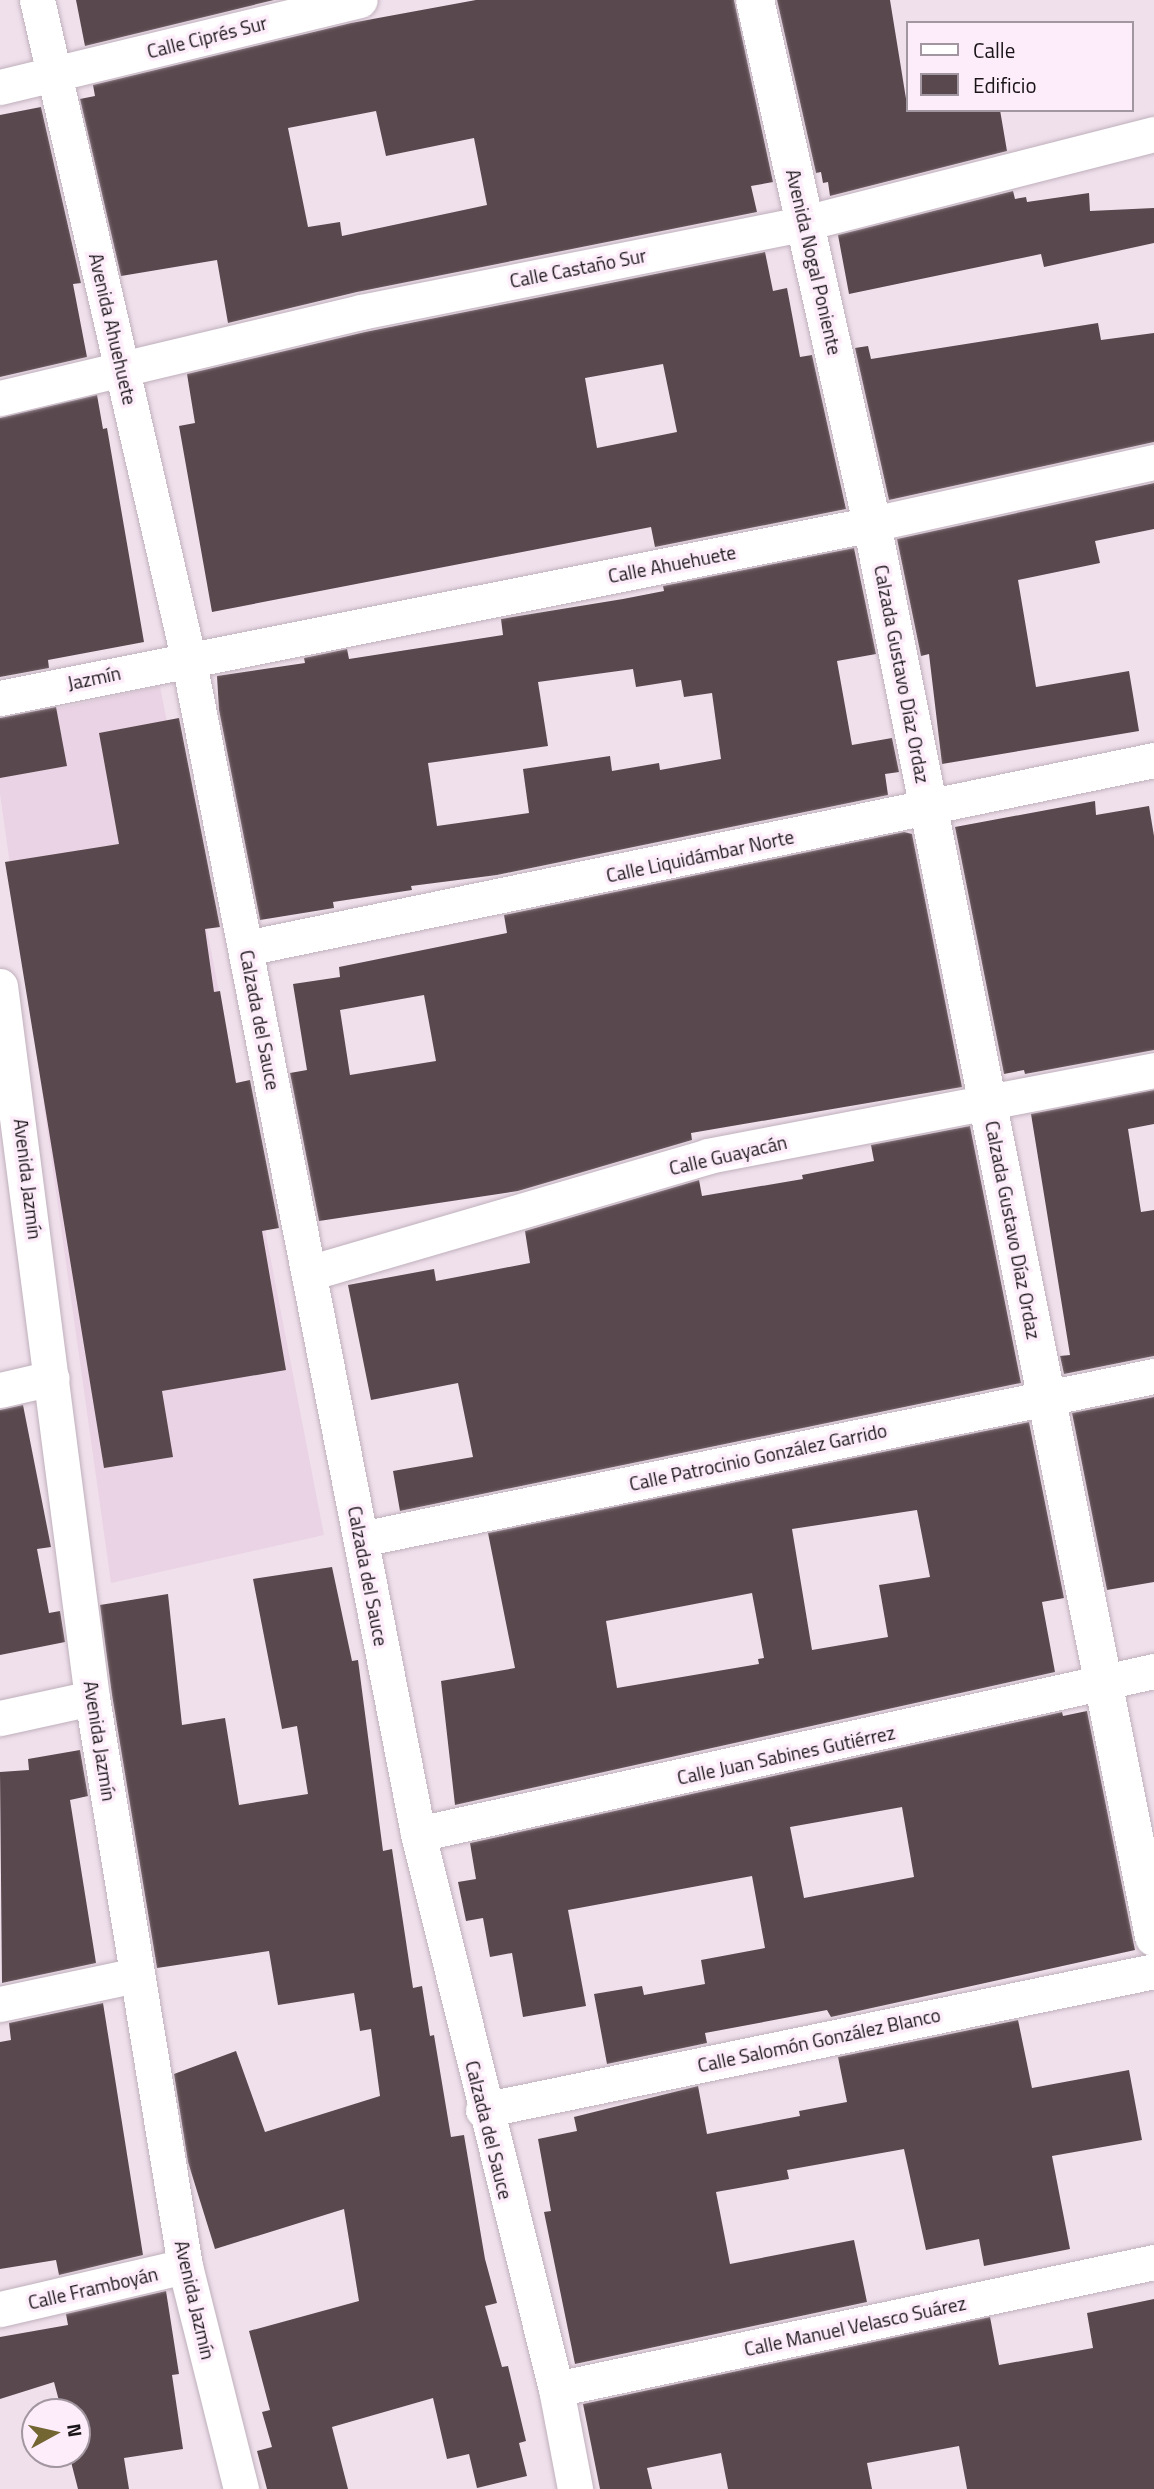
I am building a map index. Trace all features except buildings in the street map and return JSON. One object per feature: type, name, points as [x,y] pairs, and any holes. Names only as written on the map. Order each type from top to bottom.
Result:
[{"type":"street","name":"Avenida Ahuehuete","points":[[37,0],[188,657]]},
{"type":"street","name":"Calle Ciprés Sur","points":[[0,87],[360,0]]},
{"type":"street","name":"Avenida Nogal Poniente","points":[[755,0],[872,524]]},
{"type":"street","name":"Calle Castaño Sur","points":[[0,398],[361,312],[805,223],[1154,134]]},
{"type":"street","name":"Calle Ahuehuete","points":[[188,657],[872,524],[1154,462]]},
{"type":"street","name":"Calzada Gustavo Díaz Ordaz","points":[[872,524],[1154,1937]]},
{"type":"street","name":"Jazmín","points":[[0,698],[188,657]]},
{"type":"street","name":"Calzada del Sauce","points":[[188,657],[418,1834],[483,2110],[556,2389],[575,2489]]},
{"type":"street","name":"Calle Liquidámbar Norte","points":[[246,948],[929,809],[1154,760]]},
{"type":"street","name":"Avenida Jazmín","points":[[0,986],[8,1081],[52,1378],[92,1698],[186,2266],[241,2489]]},
{"type":"street","name":"Calle Guayacán","points":[[309,1273],[708,1156],[1154,1070]]},
{"type":"street","name":"Calle Patrocinio González Garrido","points":[[361,1539],[1154,1376]]},
{"type":"street","points":[[0,1390],[52,1378]]},
{"type":"street","name":"Calle Juan Sabines Gutiérrez","points":[[418,1834],[895,1731],[1103,1680],[1154,1671]]},
{"type":"street","points":[[0,1718],[92,1698]]},
{"type":"street","name":"Calle Salomón González Blanco","points":[[483,2110],[1154,1970]]},
{"type":"street","points":[[0,2004],[137,1975]]},
{"type":"street","name":"Calle Manuel Velasco Suárez","points":[[556,2389],[1154,2262]]},
{"type":"street","name":"Calle Framboyán","points":[[0,2309],[186,2266]]},
{"type":"shaded area","points":[[160,686],[324,1535],[111,1583],[0,794],[0,721]]}]
